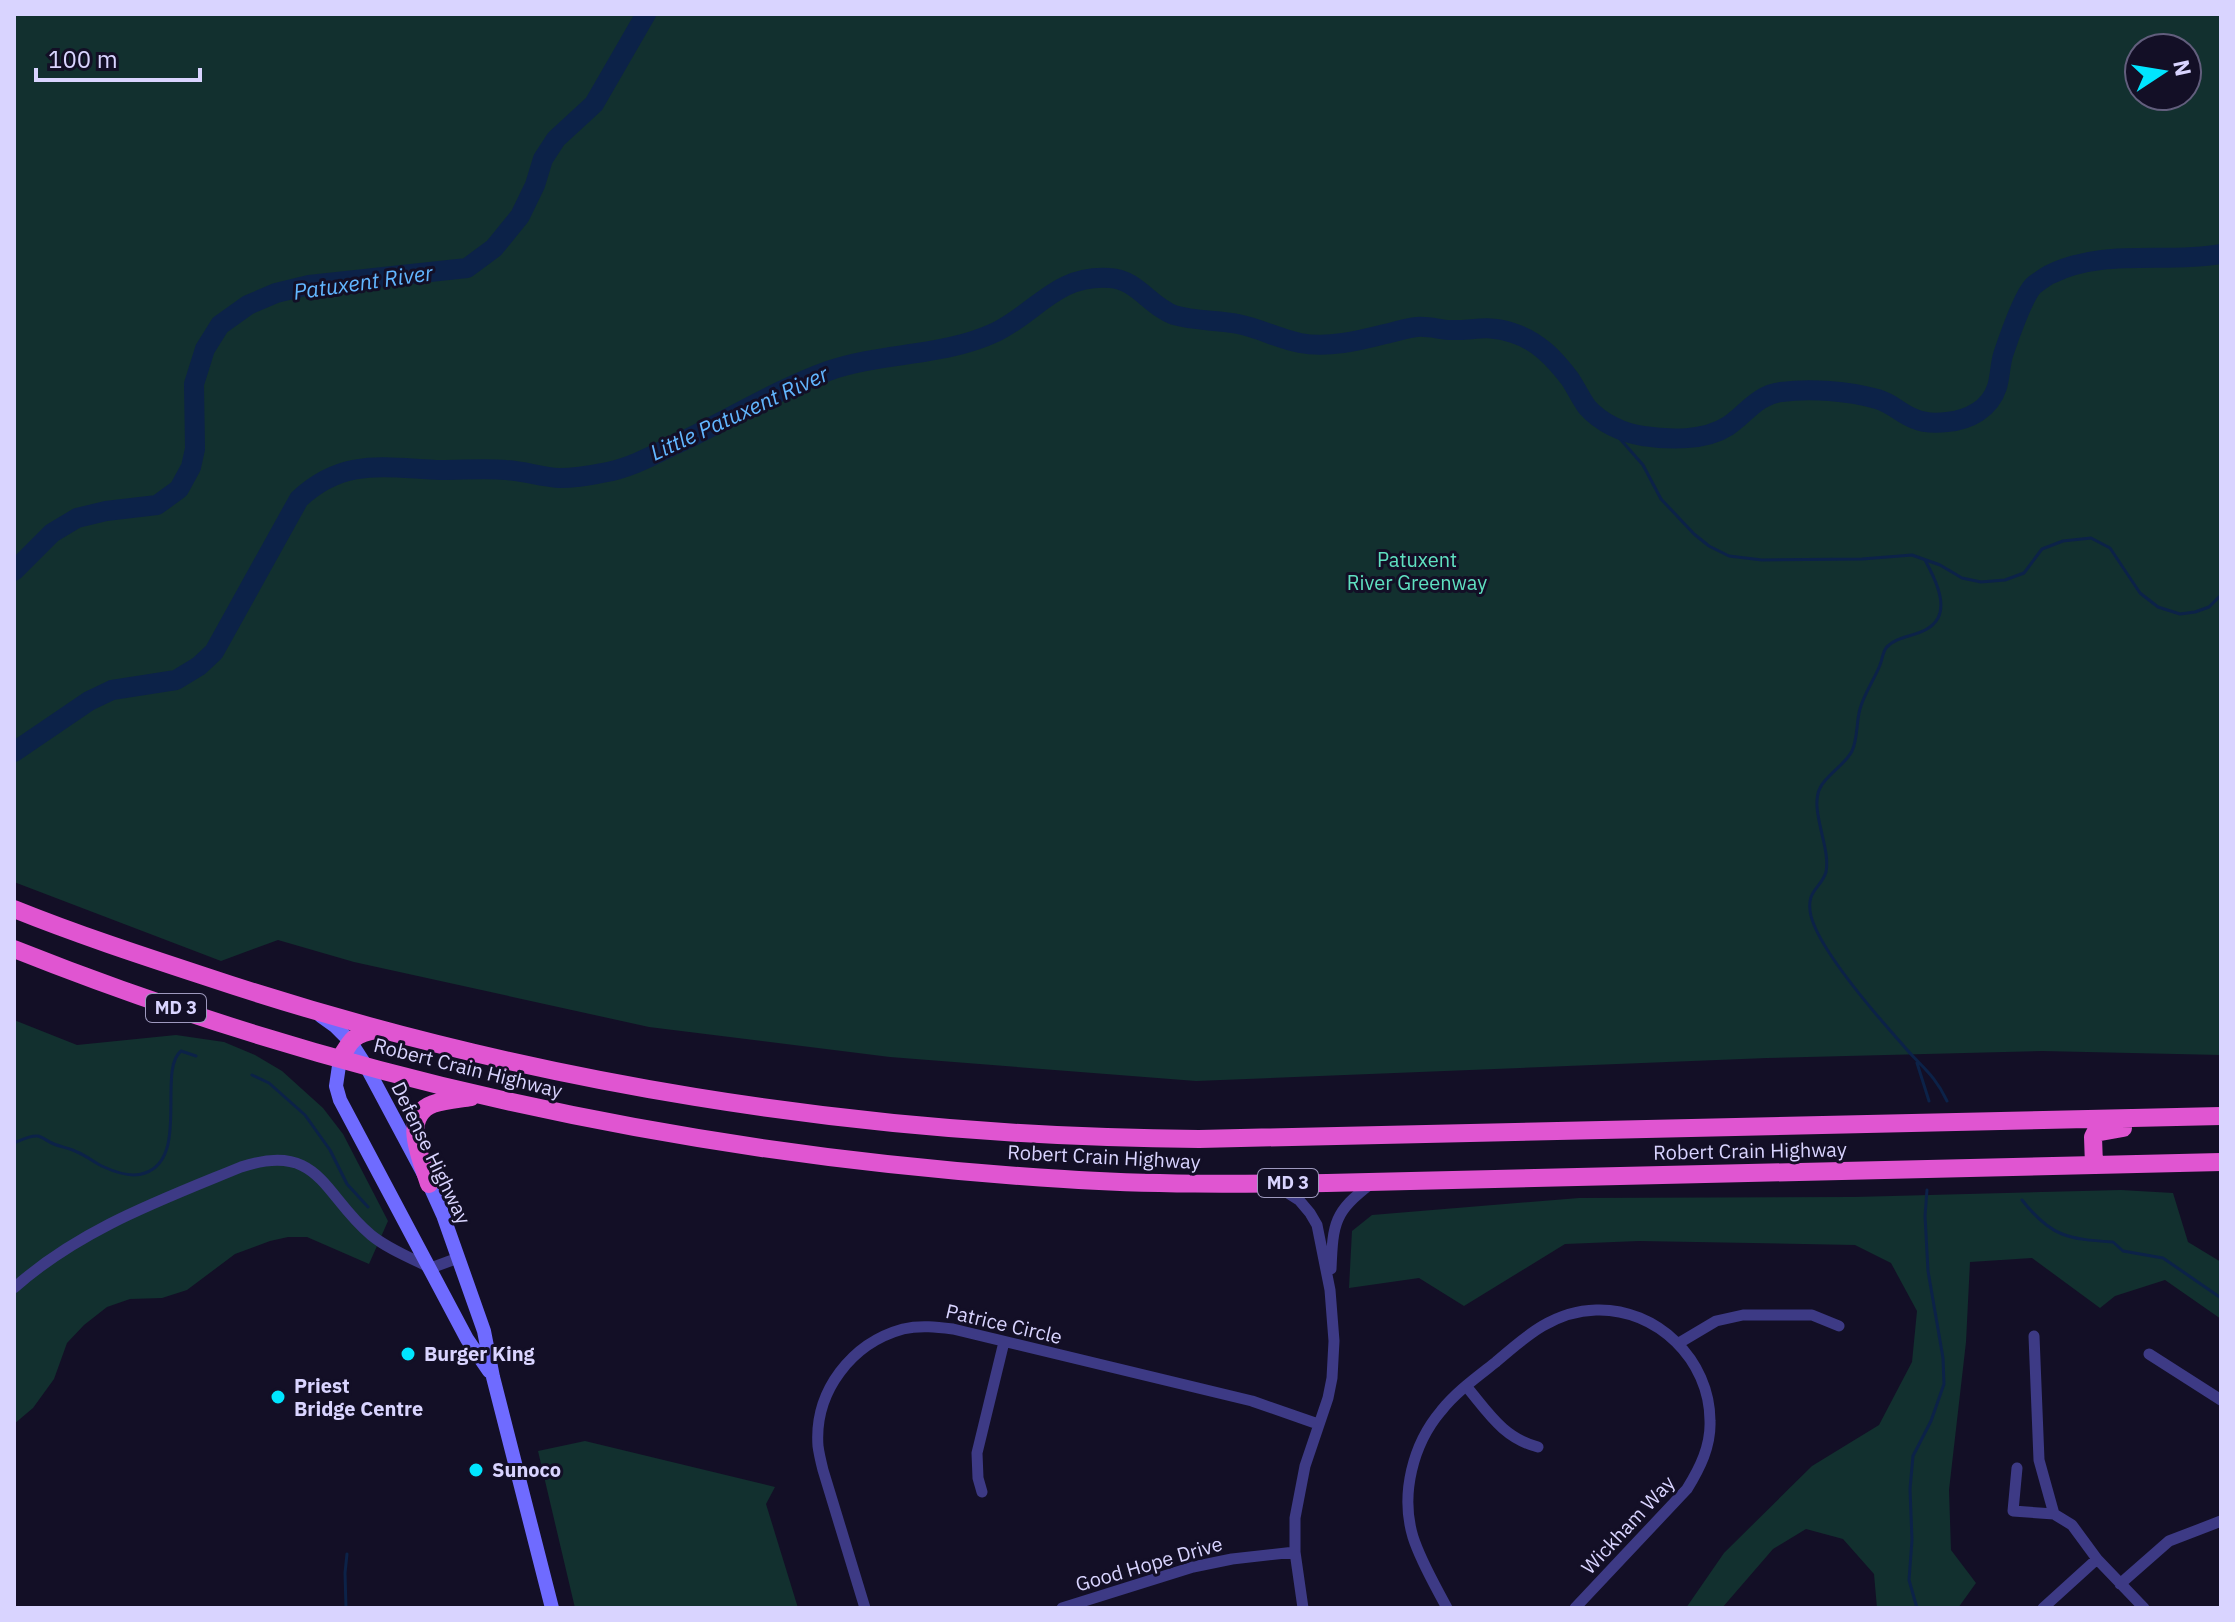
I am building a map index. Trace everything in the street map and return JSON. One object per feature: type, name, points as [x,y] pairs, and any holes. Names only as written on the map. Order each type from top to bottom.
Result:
[{"type":"highway","name":"Robert Crain Highway","points":[[14,909],[124,950],[314,1012],[379,1029],[562,1072],[726,1102],[873,1121],[1067,1136],[1199,1139],[2213,1116]]},
{"type":"highway","name":"Robert Crain Highway","points":[[14,949],[218,1022],[340,1059],[482,1096],[721,1143],[870,1163],[1078,1180],[1199,1184],[2221,1162]]},
{"type":"highway","points":[[340,1059],[350,1041],[362,1032],[379,1029]]},
{"type":"highway","points":[[429,1184],[415,1127],[421,1112],[436,1103],[482,1096]]},
{"type":"highway","points":[[2094,1165],[2093,1137],[2099,1131],[2213,1116]]},
{"type":"main road","name":"Defense Highway","points":[[314,1012],[350,1041],[429,1184],[484,1331],[552,1608]]},
{"type":"main road","name":"Defense Highway","points":[[340,1059],[336,1086],[340,1100],[467,1339],[493,1377]]},
{"type":"street","points":[[14,1288],[63,1251],[136,1210],[255,1163],[285,1159],[311,1170],[371,1235],[431,1268],[458,1258]]},
{"type":"street","points":[[1303,1608],[1295,1552],[1295,1518],[1305,1466],[1328,1398],[1334,1359],[1330,1290],[1332,1234],[1336,1219],[1352,1198],[1373,1182]]},
{"type":"street","points":[[1273,1183],[1299,1200],[1317,1225],[1330,1290]]},
{"type":"street","name":"Wickham Way","points":[[1447,1608],[1420,1558],[1408,1507],[1409,1482],[1422,1439],[1442,1409],[1531,1331],[1572,1312],[1616,1310],[1640,1317],[1679,1343],[1693,1362],[1709,1402],[1711,1422],[1708,1445],[1701,1466],[1687,1489],[1575,1608]]},
{"type":"street","points":[[1679,1343],[1716,1321],[1743,1315],[1812,1315],[1839,1326]]},
{"type":"street","name":"Patrice Circle","points":[[865,1608],[818,1447],[822,1406],[831,1386],[844,1366],[862,1348],[882,1337],[906,1328],[932,1326],[953,1329],[1252,1401],[1318,1424]]},
{"type":"street","points":[[2034,1336],[2039,1460],[2054,1514]]},
{"type":"street","points":[[982,1492],[977,1453],[1004,1342]]},
{"type":"street","points":[[2149,1354],[2221,1400]]},
{"type":"street","points":[[1466,1386],[1507,1433],[1525,1444],[1538,1447]]},
{"type":"street","points":[[2017,1468],[2013,1511],[2054,1514],[2072,1525],[2097,1559],[2144,1608]]},
{"type":"street","points":[[2120,1584],[2169,1541],[2221,1521]]},
{"type":"street","name":"Good Hope Drive","points":[[1062,1608],[1193,1567],[1295,1552]]},
{"type":"street","points":[[2043,1608],[2097,1559]]},
{"type":"green space","name":"Patuxent River Greenway","points":[[14,14],[2221,14],[2221,1055],[2042,1051],[1767,1058],[1196,1081],[890,1057],[649,1027],[354,962],[278,940],[221,961],[14,882]]},
{"type":"green space","points":[[14,1020],[77,1045],[176,1035],[224,1042],[282,1071],[323,1108],[343,1134],[388,1221],[369,1264],[307,1237],[288,1237],[235,1254],[187,1290],[162,1298],[130,1299],[107,1307],[67,1343],[54,1379],[33,1408],[14,1424]]},
{"type":"green space","points":[[2121,1190],[2173,1193],[2188,1242],[2221,1262],[2221,1319],[2165,1280],[2115,1296],[2100,1308],[2032,1258],[1970,1262],[1966,1342],[1949,1490],[1951,1550],[1976,1583],[1958,1608],[1877,1608],[1874,1574],[1843,1539],[1806,1529],[1773,1549],[1722,1608],[1686,1608],[1724,1553],[1812,1466],[1879,1425],[1912,1362],[1917,1311],[1891,1263],[1855,1245],[1639,1241],[1565,1244],[1464,1306],[1419,1278],[1349,1288],[1352,1231],[1372,1215],[1579,1198],[1854,1197]]},
{"type":"green space","points":[[585,1441],[775,1487],[766,1504],[798,1608],[575,1608],[538,1451]]},
{"type":"waterway","name":"Patuxent River","points":[[14,571],[52,533],[77,518],[157,505],[179,489],[191,467],[195,449],[194,384],[205,349],[220,325],[248,305],[276,293],[309,285],[467,268],[494,248],[520,216],[543,159],[556,139],[594,104],[646,14]]},
{"type":"waterway","name":"Little Patuxent River","points":[[14,752],[89,701],[112,690],[176,680],[199,666],[214,652],[299,499],[332,476],[383,467],[498,469],[559,478],[611,471],[647,458],[828,371],[870,360],[955,346],[996,332],[1061,288],[1092,278],[1110,278],[1128,283],[1174,315],[1238,324],[1311,344],[1343,343],[1417,327],[1504,330],[1522,336],[1545,351],[1570,379],[1587,407],[1606,422],[1635,435],[1675,439],[1719,431],[1765,397],[1805,390],[1866,396],[1923,421],[1963,419],[1978,412],[1994,395],[2003,355],[2020,309],[2033,286],[2047,276],[2092,261],[2221,254]]},
{"type":"waterway","points":[[1606,423],[1643,465],[1661,499],[1694,534],[1729,556],[1762,560],[1912,555],[1940,565],[1962,578],[1981,582],[2005,580],[2024,573],[2042,549],[2063,541],[2091,538],[2110,548],[2140,593],[2158,607],[2180,614],[2195,612],[2209,607],[2221,595]]},
{"type":"waterway","points":[[1925,560],[1938,588],[1941,604],[1938,618],[1927,629],[1891,643],[1886,648],[1862,703],[1852,751],[1820,788],[1818,818],[1827,862],[1824,878],[1812,895],[1810,907],[1816,930],[1850,983],[1932,1076],[1947,1101]]},
{"type":"waterway","points":[[14,1143],[38,1136],[114,1171],[130,1175],[145,1173],[158,1164],[166,1150],[170,1133],[174,1061],[181,1051],[196,1056]]},
{"type":"waterway","points":[[1917,1063],[1929,1101]]},
{"type":"waterway","points":[[252,1075],[269,1083],[305,1115],[330,1150],[347,1184],[368,1207]]},
{"type":"waterway","points":[[1917,1608],[1909,1580],[1913,1456],[1931,1421],[1944,1384],[1943,1358],[1928,1271],[1927,1190]]},
{"type":"waterway","points":[[2022,1200],[2042,1222],[2062,1234],[2113,1242],[2123,1251],[2163,1258],[2221,1298]]},
{"type":"waterway","points":[[346,1608],[347,1554]]},
{"type":"place","name":"Burger King","points":[[408,1354]]},
{"type":"place","name":"Priest Bridge Centre","points":[[278,1397]]},
{"type":"place","name":"Sunoco","points":[[476,1470]]}]
